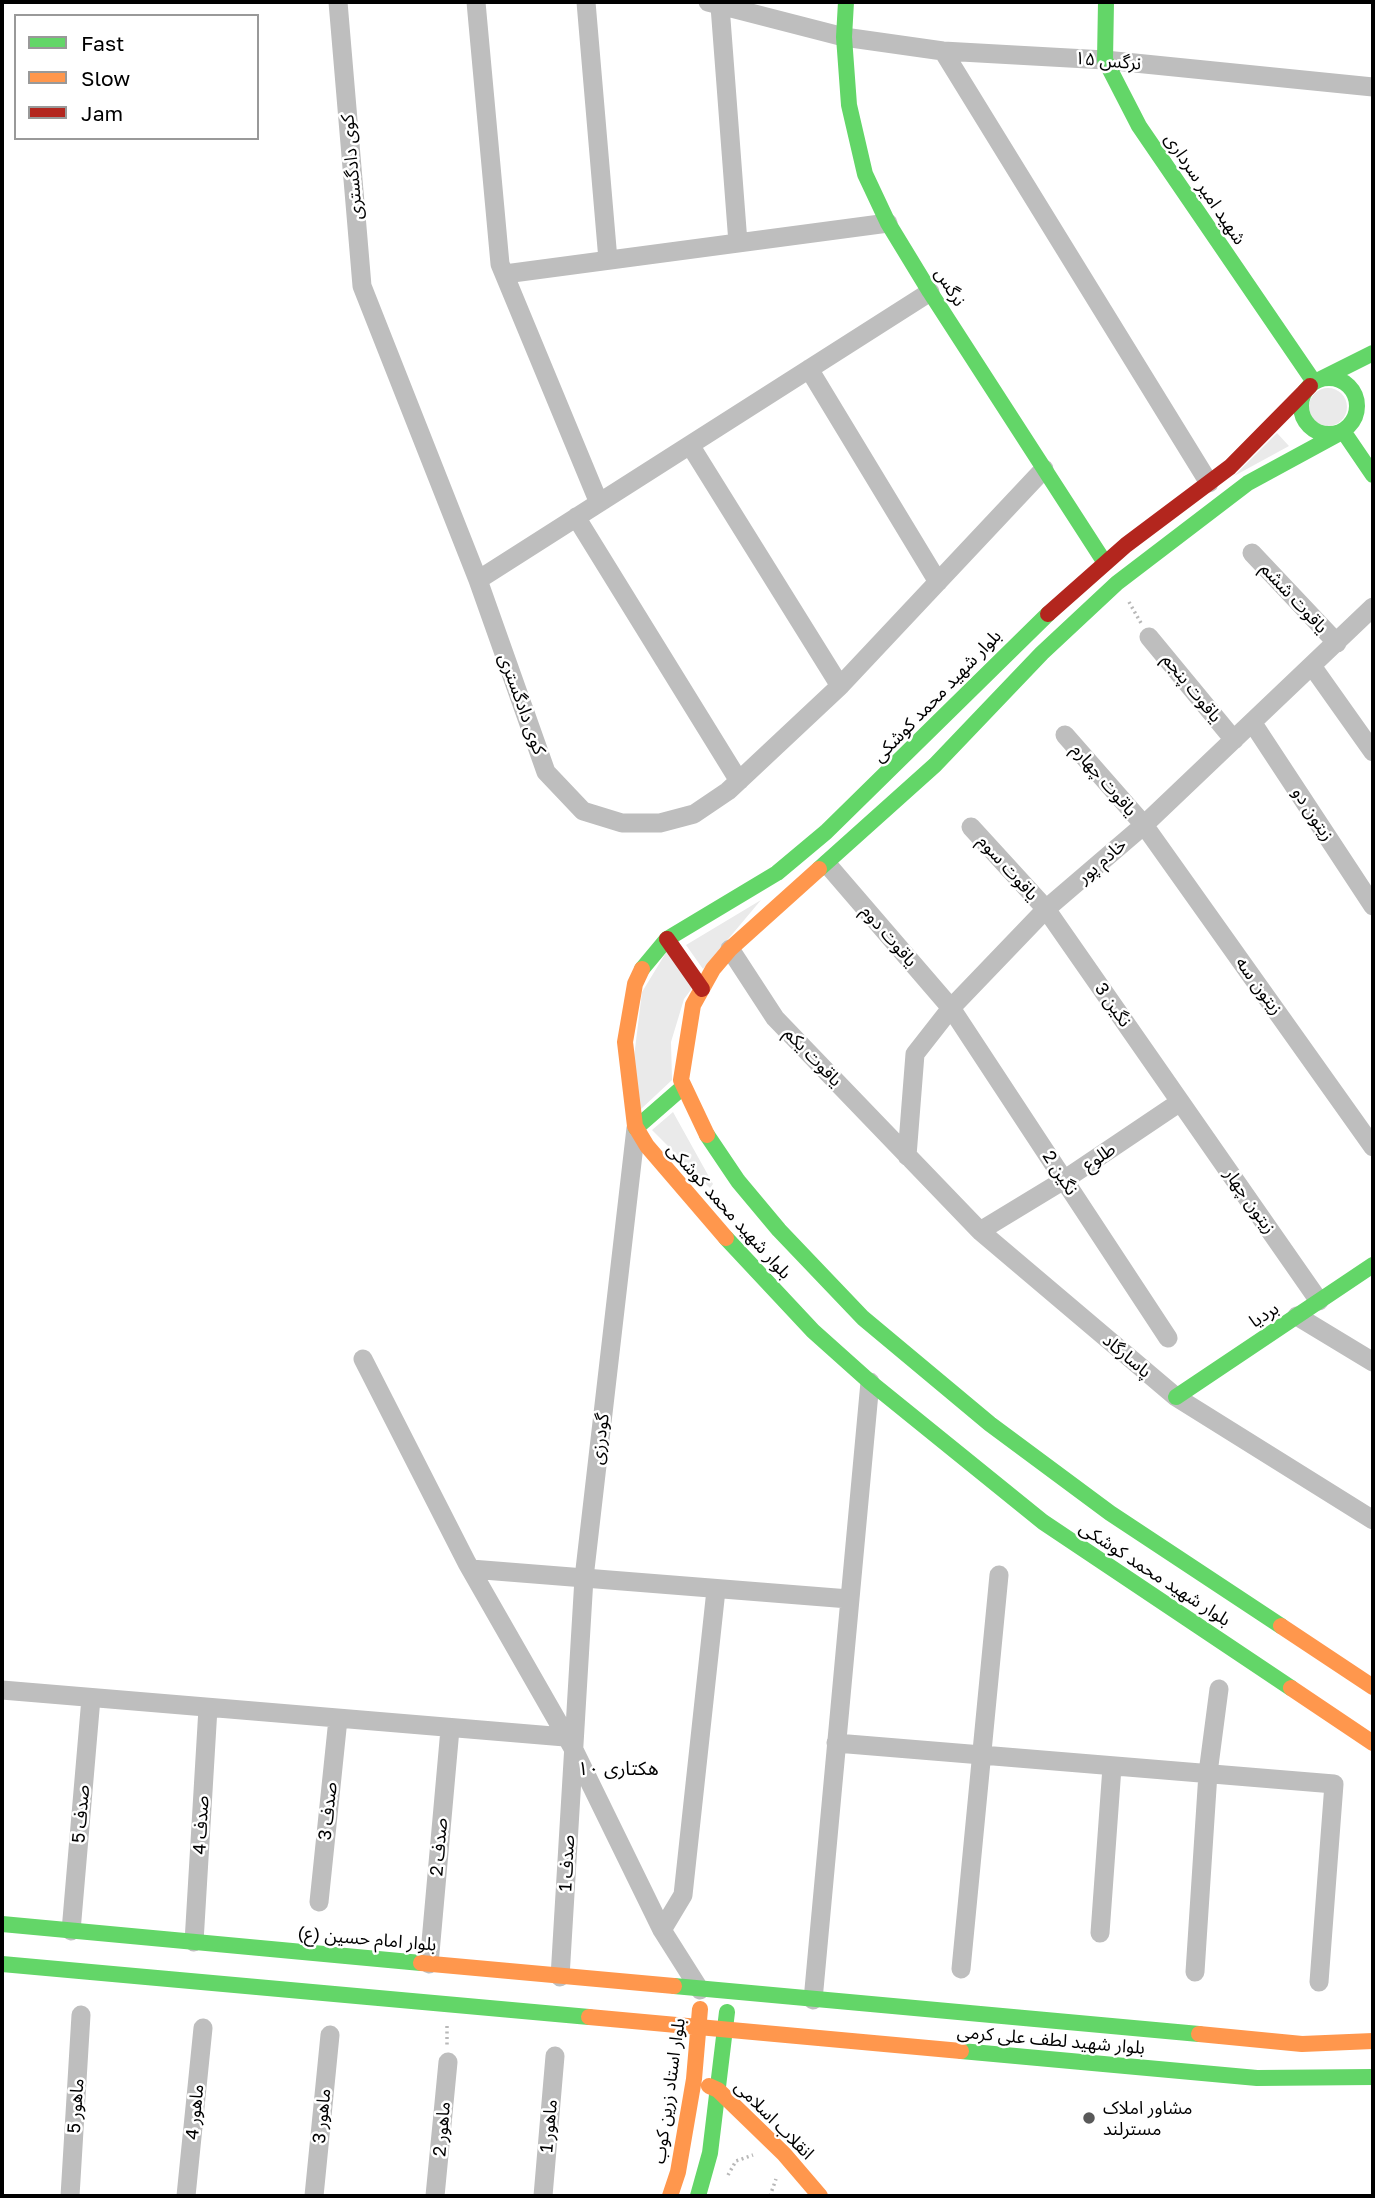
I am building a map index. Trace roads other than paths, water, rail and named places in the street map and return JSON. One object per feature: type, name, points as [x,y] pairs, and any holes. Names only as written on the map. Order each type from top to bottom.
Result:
[{"type":"main road","name":"نرگس","points":[[846,2],[844,37],[849,105],[865,174],[888,223],[930,292],[1105,563]]},
{"type":"main road","name":"شهید امیر سرداری","points":[[1106,2],[1105,60],[1139,126],[1315,382]]},
{"type":"main road","name":"بلوار شهید محمد کوشکی","points":[[1373,352],[1315,382],[1263,436],[1209,483],[1105,563],[1016,642],[884,777],[826,832],[777,873],[667,939],[647,960],[635,984],[629,1012],[625,1068],[636,1128],[660,1164],[813,1331],[870,1382],[1081,1549],[1373,1742]]},
{"type":"main road","points":[[1338,379],[1352,390],[1357,406],[1345,429],[1322,434],[1308,425],[1303,418],[1301,401],[1315,382],[1338,379]]},
{"type":"main road","name":"بلوار شهید محمد کوشکی","points":[[1373,403],[1345,429],[1248,482],[1117,583],[1042,653],[935,765],[730,949],[693,1005],[685,1040],[681,1080],[702,1128],[738,1181],[818,1274],[872,1326],[990,1424],[1110,1513],[1373,1687]]},
{"type":"main road","points":[[1345,429],[1373,475]]},
{"type":"main road","points":[[667,939],[702,989]]},
{"type":"main road","points":[[636,1128],[683,1087]]},
{"type":"main road","name":"بردیا","points":[[1175,1397],[1373,1265]]},
{"type":"main road","name":"بلوار امام حسین (ع)","points":[[2,1924],[728,1992]]},
{"type":"main road","points":[[2,1964],[726,2029]]},
{"type":"main road","name":"بلوار استاد زرین کوب","points":[[670,2196],[678,2172],[694,2079],[700,1990]]},
{"type":"main road","points":[[698,2196],[710,2152],[726,2029],[728,1992]]},
{"type":"main road","name":"بلوار شهید لطف علی کرمی","points":[[728,1992],[1302,2044],[1373,2042]]},
{"type":"main road","name":"بلوار شهید لطف علی کرمی","points":[[726,2029],[1257,2078],[1373,2077]]},
{"type":"main road","name":"انقلاب اسلامی","points":[[694,2079],[718,2090],[784,2154],[820,2196]]},
{"type":"street","name":"کوی دادگستری","points":[[338,2],[362,286],[478,580],[546,772],[583,811],[622,823],[660,823],[694,814],[739,781],[840,686],[1044,469]]},
{"type":"street","points":[[476,2],[500,264],[599,503]]},
{"type":"street","points":[[586,2],[608,260]]},
{"type":"street","points":[[714,4],[738,243]]},
{"type":"street","name":"نرگس ۱۵","points":[[714,4],[844,37],[943,51],[1105,60],[1373,87]]},
{"type":"street","points":[[943,51],[1209,483]]},
{"type":"street","points":[[505,274],[888,223]]},
{"type":"street","points":[[478,580],[930,292]]},
{"type":"street","points":[[809,369],[938,582]]},
{"type":"street","points":[[690,445],[840,686]]},
{"type":"street","points":[[576,517],[739,781]]},
{"type":"street","name":"یاقوت ششم","points":[[1252,553],[1337,643]]},
{"type":"street","name":"خادم پور","points":[[907,1156],[915,1054],[951,1008],[1046,909],[1144,825],[1373,607]]},
{"type":"street","name":"یاقوت پنجم","points":[[1149,637],[1234,740]]},
{"type":"street","points":[[1312,666],[1373,752]]},
{"type":"street","name":"زیتون دو","points":[[1252,723],[1373,906]]},
{"type":"street","name":"یاقوت چهارم","points":[[1065,735],[1144,825]]},
{"type":"street","name":"زیتون سه","points":[[1144,825],[1373,1147]]},
{"type":"street","name":"یاقوت سوم","points":[[971,827],[1046,909]]},
{"type":"street","name":"یاقوت دوم","points":[[827,864],[951,1008]]},
{"type":"street","name":"نگین 3","points":[[1046,909],[1180,1102]]},
{"type":"street","name":"یاقوت یکم","points":[[730,949],[775,1018],[907,1156]]},
{"type":"street","name":"نگین 2","points":[[951,1008],[1168,1338]]},
{"type":"street","name":"طلوع","points":[[980,1231],[1064,1180],[1180,1102]]},
{"type":"street","name":"زیتون چهار","points":[[1180,1102],[1319,1301]]},
{"type":"street","name":"گودرزی","points":[[569,1743],[584,1578],[636,1128]]},
{"type":"street","name":"پاسارگاد","points":[[907,1156],[980,1231],[1175,1397],[1373,1520]]},
{"type":"street","points":[[1297,1316],[1373,1362]]},
{"type":"street","points":[[363,1359],[471,1569],[569,1743],[662,1930],[700,1990]]},
{"type":"street","points":[[813,2000],[870,1382]]},
{"type":"street","points":[[471,1569],[849,1599]]},
{"type":"street","points":[[961,1969],[999,1575]]},
{"type":"street","points":[[662,1930],[683,1895],[716,1590]]},
{"type":"street","points":[[1195,1972],[1208,1773],[1219,1689]]},
{"type":"street","points":[[2,1690],[450,1729],[569,1743]]},
{"type":"street","name":"صدف 5","points":[[71,1931],[91,1698]]},
{"type":"street","name":"صدف 4","points":[[194,1942],[208,1708]]},
{"type":"street","name":"صدف 3","points":[[319,1902],[338,1719]]},
{"type":"street","name":"صدف 2","points":[[429,1964],[450,1729]]},
{"type":"street","name":"صدف 1","points":[[561,1976],[569,1743]]},
{"type":"street","points":[[836,1743],[1334,1784],[1319,1982]]},
{"type":"street","points":[[1100,1933],[1112,1767]]},
{"type":"street","name":"ماهور 5","points":[[70,2196],[81,2015]]},
{"type":"street","name":"ماهور 4","points":[[186,2196],[203,2028]]},
{"type":"street","name":"ماهور 3","points":[[314,2196],[330,2035]]},
{"type":"street","name":"ماهور 1","points":[[543,2196],[555,2056]]},
{"type":"street","name":"ماهور 2","points":[[435,2196],[448,2062]]},
{"type":"place","name":"مشاور املاک مسترلند","points":[[1089,2118]]},
{"type":"district","name":"۱۰ هکتاری","points":[[618,1769]]}]
